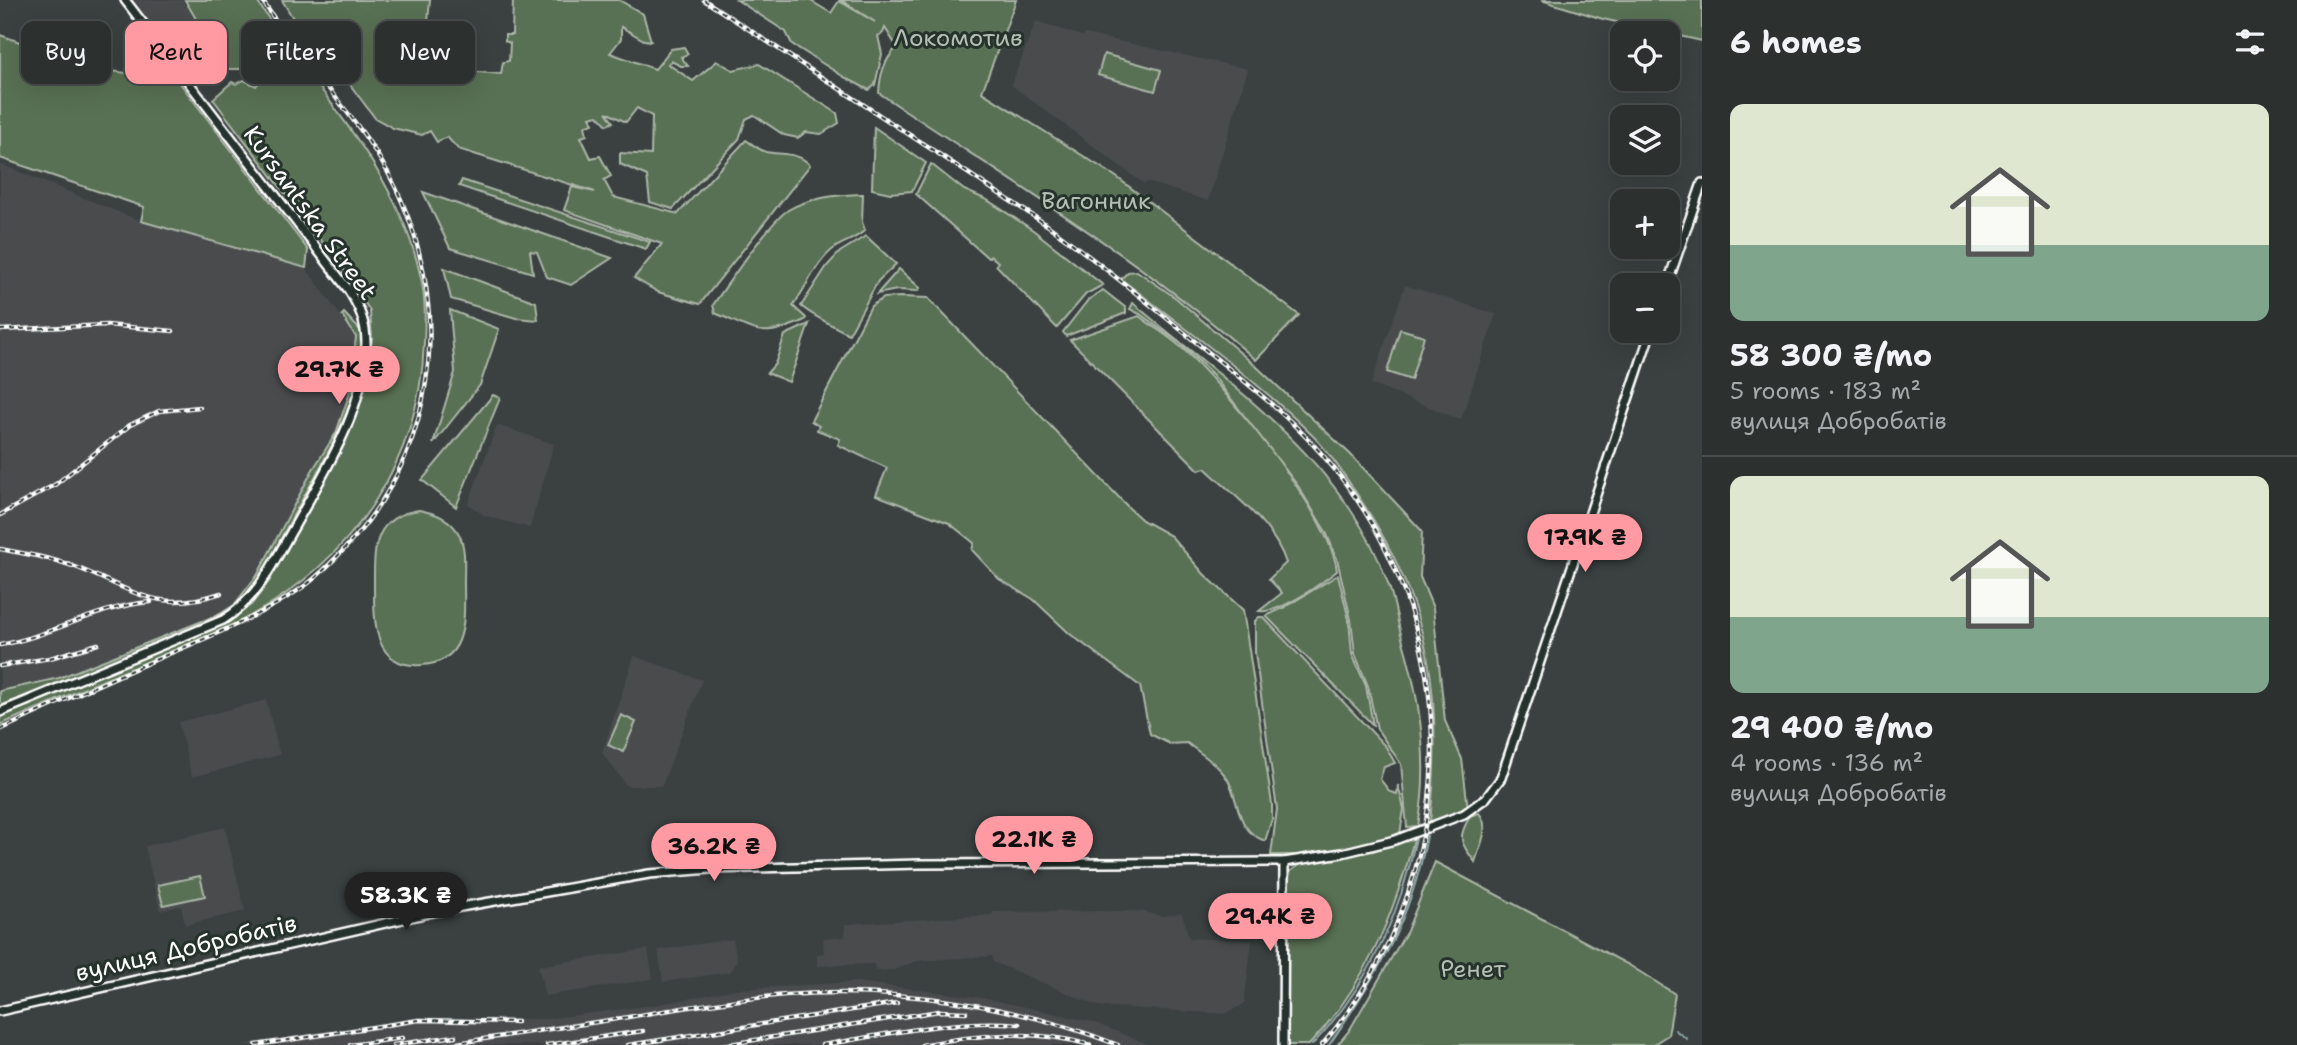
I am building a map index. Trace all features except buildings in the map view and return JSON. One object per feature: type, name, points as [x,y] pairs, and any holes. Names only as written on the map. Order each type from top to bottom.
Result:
[{"type":"street","name":"Kursantska Street","points":[[0,712],[223,620],[246,603],[273,563],[340,441],[355,401],[365,356],[362,314],[347,288],[125,0]]},
{"type":"street","points":[[1671,273],[1702,183]]},
{"type":"street","name":"вулиця Добробатів","points":[[0,1011],[438,911],[649,874],[709,869],[907,864],[1284,862],[1342,853],[1395,840],[1464,814],[1479,805],[1496,786],[1511,751],[1647,343]]},
{"type":"street","points":[[1283,1045],[1284,862]]},
{"type":"shaded area","points":[[129,0],[183,0],[196,21],[147,21]]},
{"type":"shaded area","points":[[1036,21],[1082,36],[1086,34],[1248,69],[1208,201],[1148,182],[1144,184],[1011,85]]},
{"type":"shaded area","points":[[0,164],[141,221],[306,268],[356,337],[349,395],[336,433],[312,471],[258,574],[234,605],[220,614],[59,678],[0,691]]},
{"type":"shaded area","points":[[1405,285],[1496,314],[1461,420],[1371,384]]},
{"type":"shaded area","points":[[497,425],[554,444],[530,528],[485,516],[468,504]]},
{"type":"shaded area","points":[[634,656],[702,680],[662,786],[627,786],[602,753]]},
{"type":"shaded area","points":[[266,700],[280,755],[192,777],[178,722]]},
{"type":"shaded area","points":[[225,827],[245,911],[185,925],[181,906],[160,911],[145,846]]},
{"type":"shaded area","points":[[1141,911],[1162,916],[1182,913],[1189,938],[1252,941],[1244,1004],[1225,1014],[1098,1006],[993,962],[992,956],[917,961],[895,970],[875,971],[874,964],[817,966],[817,954],[824,953],[823,938],[845,937],[845,924],[992,915],[993,912]]},
{"type":"shaded area","points":[[733,939],[737,960],[730,972],[663,982],[658,950]]},
{"type":"shaded area","points":[[648,949],[653,979],[545,996],[538,966]]},
{"type":"shaded area","points":[[857,982],[984,998],[1093,1022],[1150,1045],[240,1045],[419,1017],[545,1019],[661,1004],[736,989]]},
{"type":"green space","points":[[185,0],[256,0],[270,21],[241,21],[241,69],[227,69],[227,21],[197,21]]},
{"type":"green space","points":[[282,0],[430,0],[428,21],[375,21],[375,84],[475,84],[475,72],[501,74],[503,62],[509,61],[510,43],[505,41],[505,35],[512,35],[513,0],[619,0],[643,14],[651,41],[621,27],[621,39],[610,53],[655,69],[671,49],[684,47],[688,54],[681,57],[688,66],[671,61],[668,64],[693,81],[717,61],[733,70],[759,64],[837,113],[839,123],[821,134],[806,132],[798,138],[784,135],[754,115],[746,119],[739,139],[673,209],[650,202],[647,176],[620,164],[620,153],[651,155],[652,116],[637,108],[626,122],[606,112],[613,122],[607,125],[598,115],[590,117],[593,123],[585,126],[587,135],[581,137],[591,158],[600,156],[611,176],[604,180],[613,197],[678,214],[746,140],[763,151],[795,156],[810,165],[700,304],[658,292],[634,278],[662,244],[564,210],[572,187],[595,192],[458,149],[447,137],[437,142],[430,131],[422,135],[393,128],[375,118],[350,84],[361,84],[361,21],[295,21]]},
{"type":"green space","name":"Вагонник","points":[[737,0],[809,0],[831,13],[839,1],[875,22],[841,0],[1016,0],[982,92],[1115,176],[1299,315],[1256,360],[1166,287],[1119,253],[879,93],[884,68],[897,47],[885,28],[878,36],[882,54],[875,85],[869,90],[792,44],[786,32]]},
{"type":"green space","points":[[1541,0],[1702,0],[1702,41],[1680,36],[1680,21],[1603,19]]},
{"type":"green space","points":[[0,35],[21,42],[21,84],[111,84],[111,71],[125,73],[125,84],[181,84],[308,250],[306,268],[141,221],[144,207],[0,158]]},
{"type":"green space","points":[[1104,54],[1161,70],[1155,91],[1098,75]]},
{"type":"green space","points":[[232,82],[256,86],[317,84],[374,165],[402,218],[412,245],[422,283],[424,343],[420,387],[409,428],[394,467],[373,504],[348,537],[318,567],[285,594],[229,627],[0,725],[0,717],[227,622],[252,604],[270,580],[349,433],[366,379],[372,339],[370,311],[341,265],[337,250],[323,243],[213,99]]},
{"type":"green space","points":[[874,127],[926,163],[912,191],[890,193],[872,189]]},
{"type":"green space","points":[[931,164],[964,190],[987,200],[1033,230],[1103,285],[1086,294],[1057,328],[996,265],[998,262],[991,256],[988,258],[916,194]]},
{"type":"green space","points":[[462,180],[650,242],[646,249],[459,186]]},
{"type":"green space","points":[[423,192],[612,258],[571,285],[547,277],[537,252],[530,251],[533,273],[450,248]]},
{"type":"green space","points":[[863,194],[862,222],[865,230],[836,247],[817,267],[793,306],[805,320],[778,330],[759,331],[715,313],[713,305],[780,216],[815,199]]},
{"type":"green space","points":[[866,236],[896,264],[878,281],[849,334],[801,306],[827,266],[840,252]]},
{"type":"green space","points":[[444,268],[536,302],[538,320],[516,318],[451,299]]},
{"type":"green space","points":[[899,269],[920,288],[918,291],[897,290],[877,294]]},
{"type":"green space","points":[[1137,271],[1176,298],[1257,367],[1350,454],[1422,531],[1420,577],[1433,608],[1445,721],[1462,759],[1468,809],[1430,822],[1435,735],[1427,655],[1418,617],[1386,541],[1346,477],[1315,438],[1221,356],[1121,279],[1128,272]]},
{"type":"green space","points":[[1103,290],[1126,308],[1126,313],[1066,336],[1063,332],[1088,300]]},
{"type":"green space","points":[[884,298],[928,298],[1129,508],[1142,520],[1171,536],[1204,574],[1243,610],[1272,804],[1272,819],[1265,841],[1256,837],[1245,825],[1230,784],[1217,766],[1187,743],[1170,744],[1150,734],[1140,686],[1070,634],[1033,599],[999,579],[972,550],[974,543],[949,523],[876,495],[887,468],[838,445],[840,439],[817,430],[819,426],[811,421],[871,306]]},
{"type":"green space","points":[[1133,303],[1281,428],[1314,463],[1344,501],[1370,541],[1391,592],[1418,707],[1423,778],[1418,826],[1407,827],[1401,764],[1377,729],[1368,686],[1355,654],[1351,620],[1337,559],[1326,532],[1298,486],[1212,374],[1181,344],[1130,309]]},
{"type":"green space","points":[[450,310],[499,329],[480,385],[433,444],[455,372]]},
{"type":"green space","points":[[344,313],[361,331],[357,379],[351,401],[332,445],[254,589],[225,615],[0,706],[0,691],[59,678],[220,614],[234,605],[258,574],[312,471],[336,433],[349,395],[356,337],[342,315]]},
{"type":"green space","points":[[1139,316],[1172,339],[1224,392],[1273,453],[1316,518],[1330,547],[1337,571],[1289,603],[1268,611],[1259,611],[1282,593],[1269,579],[1286,563],[1272,535],[1240,500],[1205,468],[1199,470],[1070,340]]},
{"type":"green space","points":[[809,324],[789,382],[767,373],[775,364],[785,335]]},
{"type":"green space","points":[[1400,329],[1424,336],[1411,380],[1387,372]]},
{"type":"green space","points":[[493,395],[500,398],[456,507],[422,480]]},
{"type":"green space","points":[[419,510],[442,517],[455,528],[463,545],[464,563],[461,635],[449,655],[438,662],[422,665],[406,664],[385,651],[376,628],[374,600],[374,560],[384,527],[404,514]]},
{"type":"green space","points":[[1338,575],[1349,620],[1352,654],[1366,686],[1373,725],[1266,616]]},
{"type":"green space","points":[[1263,617],[1386,747],[1395,763],[1384,767],[1380,779],[1390,792],[1397,794],[1398,785],[1404,809],[1400,834],[1393,839],[1321,855],[1271,855],[1277,809],[1255,653],[1255,621]]},
{"type":"green space","points":[[621,715],[636,722],[623,752],[608,745]]},
{"type":"green space","points":[[1479,813],[1484,830],[1475,862],[1463,844],[1462,835],[1470,816]]},
{"type":"green space","points":[[1415,836],[1376,948],[1347,998],[1309,1045],[1286,1045],[1287,883],[1291,871],[1301,864],[1373,851]]},
{"type":"green space","name":"Ренет","points":[[1435,862],[1629,965],[1675,994],[1668,1035],[1652,1045],[1337,1045],[1349,1031],[1407,931]]},
{"type":"green space","points":[[200,876],[205,896],[163,905],[158,885]]},
{"type":"waterway","points":[[1329,1045],[1377,971],[1402,921],[1412,895],[1427,836]]},
{"type":"waterway","points":[[1312,1045],[1349,999],[1379,949],[1401,895],[1416,838]]},
{"type":"waterway","points":[[1675,1030],[1687,1039]]},
{"type":"railway","points":[[0,730],[237,624],[306,585],[348,545],[377,508],[400,469],[416,427],[426,383],[429,339],[427,293],[418,248],[403,204],[374,149],[262,0]]},
{"type":"railway","points":[[704,0],[1047,225],[1121,281],[1286,417],[1336,471],[1380,538],[1410,609],[1428,684],[1432,761],[1423,837],[1402,910],[1368,981],[1322,1045]]},
{"type":"railway","points":[[0,330],[107,325],[173,331]]},
{"type":"railway","points":[[0,515],[56,484],[130,425],[159,411],[200,407]]},
{"type":"railway","points":[[0,549],[78,568],[146,597],[179,601],[221,593]]},
{"type":"railway","points":[[0,645],[38,635],[112,609],[151,602]]},
{"type":"railway","points":[[0,666],[50,658],[98,644]]},
{"type":"railway","points":[[444,1045],[722,1002],[827,993],[912,996],[996,1009],[1038,1019],[1118,1045]]},
{"type":"railway","points":[[628,1045],[897,1003]]},
{"type":"railway","points":[[723,1045],[939,1011],[966,1012]]},
{"type":"railway","points":[[256,1045],[419,1020],[517,1022]]},
{"type":"railway","points":[[822,1045],[945,1025],[1019,1024]]},
{"type":"railway","points":[[547,1045],[643,1031]]},
{"type":"railway","points":[[922,1045],[1006,1035],[1048,1037],[1090,1045]]},
{"type":"railway","points":[[393,1045],[455,1036]]},
{"type":"railway","points":[[350,1045],[402,1038]]},
{"type":"park label","name":"Локомотив","points":[[958,38]]}]
